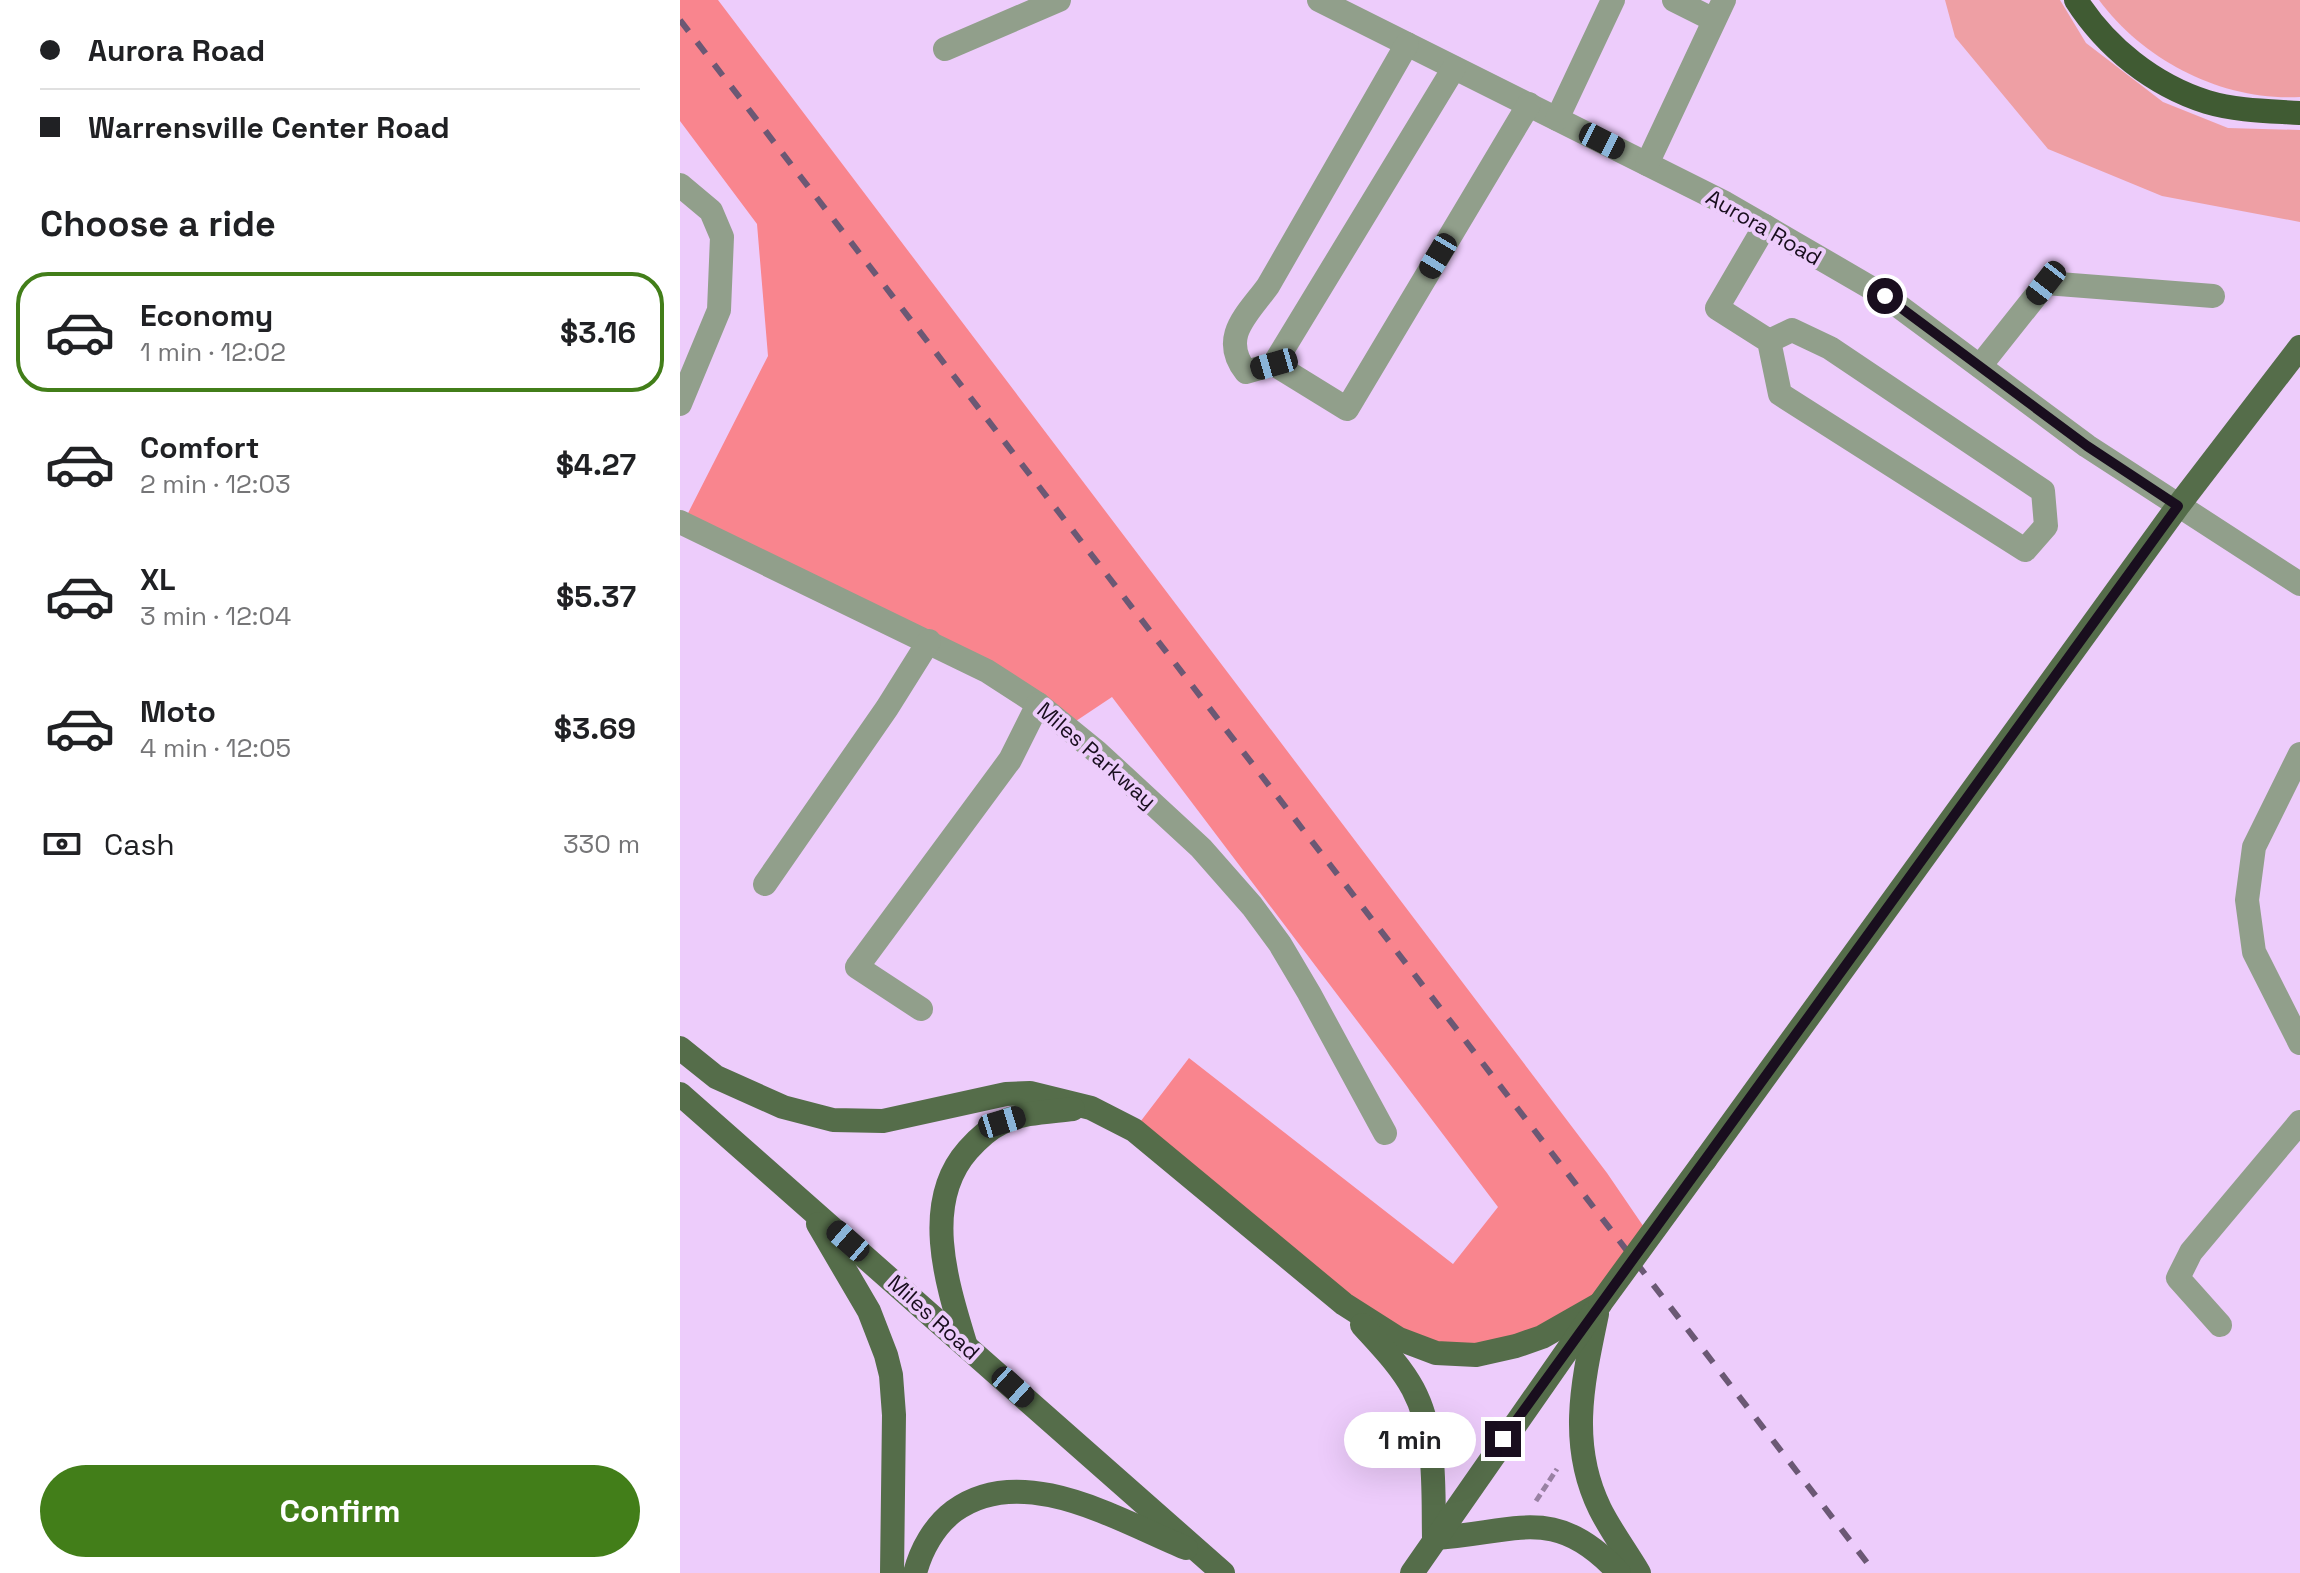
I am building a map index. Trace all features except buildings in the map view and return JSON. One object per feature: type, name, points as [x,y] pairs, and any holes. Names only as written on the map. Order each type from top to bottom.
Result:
[{"type":"highway","points":[[2076,0],[2100,33],[2129,61],[2166,83],[2206,101],[2250,110],[2300,113]]},
{"type":"main road","points":[[1412,1573],[1600,1304],[2178,506],[2300,347]]},
{"type":"main road","points":[[680,1048],[716,1077],[783,1107],[833,1120],[883,1121],[1006,1094],[1030,1093],[1091,1108],[1134,1130],[1344,1304],[1399,1339],[1436,1353],[1476,1355],[1516,1346],[1542,1337],[1600,1304]]},
{"type":"main road","name":"Miles Road","points":[[680,1094],[1223,1573]]},
{"type":"main road","points":[[966,1345],[954,1306],[944,1254],[942,1211],[950,1177],[975,1143],[1002,1122],[1034,1113],[1091,1108]]},
{"type":"main road","points":[[807,1205],[869,1311],[886,1355],[894,1415],[892,1573]]},
{"type":"main road","points":[[1344,1304],[1402,1373],[1420,1406],[1433,1461],[1434,1538]]},
{"type":"main road","points":[[1600,1304],[1581,1386],[1585,1465],[1598,1506],[1639,1573]]},
{"type":"main road","points":[[915,1573],[927,1545],[948,1516],[975,1498],[1005,1491],[1040,1492],[1071,1501],[1203,1555]]},
{"type":"main road","points":[[1434,1538],[1541,1526],[1588,1543],[1619,1573]]},
{"type":"street","points":[[945,49],[1059,0]]},
{"type":"street","name":"Aurora Road","points":[[1319,0],[1647,164],[1765,226],[1885,296],[2087,446],[2300,584]]},
{"type":"street","points":[[1557,119],[1613,0]]},
{"type":"street","points":[[1647,164],[1719,10],[1674,0]]},
{"type":"street","points":[[1407,44],[1268,286],[1233,339],[1236,359],[1246,372],[1274,364],[1454,68]]},
{"type":"street","points":[[1274,364],[1347,409],[1529,104]]},
{"type":"street","points":[[680,185],[711,211],[722,237],[719,310],[680,404]]},
{"type":"street","points":[[1765,226],[1717,308],[1769,341],[1780,394],[2025,550],[2046,526],[2043,491],[1830,348],[1792,330],[1769,341]]},
{"type":"street","points":[[1980,366],[2046,283],[2213,296]]},
{"type":"street","name":"Miles Parkway","points":[[680,522],[987,671],[1038,704],[1150,799],[1201,848],[1252,906],[1280,944],[1385,1133]]},
{"type":"street","points":[[765,884],[887,708],[929,641]]},
{"type":"street","points":[[921,1009],[857,967],[1010,760],[1038,704]]},
{"type":"street","points":[[2300,754],[2254,847],[2247,900],[2254,952],[2300,1043]]},
{"type":"street","points":[[2220,1325],[2178,1278],[2191,1252],[2300,1122]]},
{"type":"path","points":[[1534,1505],[1559,1467]]},
{"type":"shaded area","points":[[680,0],[718,0],[1607,1173],[1650,1236],[1600,1304],[1516,1346],[1418,1347],[1134,1130],[1189,1058],[1453,1264],[1498,1207],[1112,697],[1067,727],[1038,704],[683,523],[768,356],[757,224],[680,121]]},
{"type":"shaded area","points":[[1945,0],[2060,0],[2086,43],[2163,102],[2228,128],[2300,130],[2300,222],[2162,196],[2048,149],[1955,37]]},
{"type":"shaded area","points":[[2099,0],[2300,0],[2300,97],[2271,97],[2243,92],[2188,73],[2139,42]]},
{"type":"railway","points":[[680,20],[1875,1573]]},
{"type":"route","points":[[1503,1439],[2178,506],[2087,446],[1885,296]]}]
